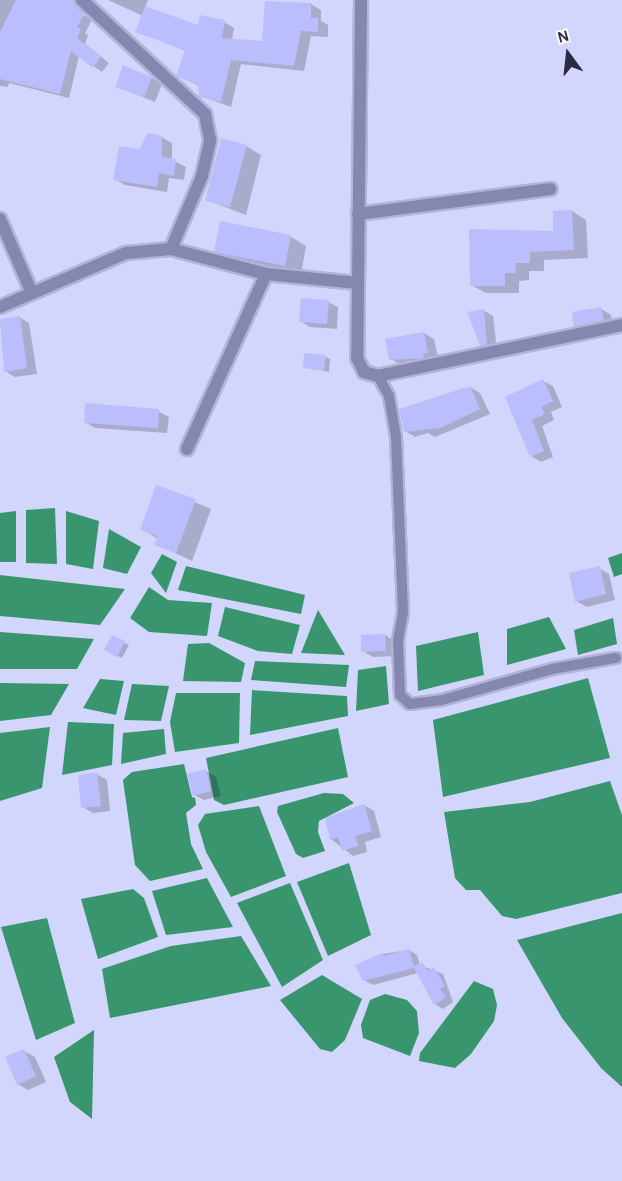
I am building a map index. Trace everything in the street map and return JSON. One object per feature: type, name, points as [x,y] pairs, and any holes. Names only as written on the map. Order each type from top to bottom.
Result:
[{"type":"street","points":[[82,0],[205,114],[210,140],[202,176],[171,249]]},
{"type":"street","points":[[361,0],[357,358],[364,372],[378,376],[622,325]]},
{"type":"street","points":[[358,214],[550,189]]},
{"type":"street","points":[[0,219],[31,291]]},
{"type":"street","points":[[0,307],[31,291],[126,253],[171,249],[266,274],[358,283]]},
{"type":"street","points":[[187,449],[266,274]]},
{"type":"lane","points":[[378,376],[389,396],[396,437],[403,612],[398,640],[400,694],[410,704],[442,700],[552,669],[616,658]]},
{"type":"shaded area","points":[[55,508],[57,564],[26,563],[26,510]]},
{"type":"shaded area","points":[[16,511],[16,562],[0,562],[0,513]]},
{"type":"shaded area","points":[[66,511],[99,521],[93,569],[66,564]]},
{"type":"shaded area","points":[[109,529],[141,547],[127,574],[103,568]]},
{"type":"shaded area","points":[[622,553],[622,574],[614,577],[608,558]]},
{"type":"shaded area","points":[[162,554],[177,562],[166,593],[151,573]]},
{"type":"shaded area","points":[[186,566],[305,595],[301,614],[178,590]]},
{"type":"shaded area","points":[[0,575],[125,589],[100,625],[0,616]]},
{"type":"shaded area","points":[[149,587],[168,600],[212,603],[207,636],[149,632],[130,618]]},
{"type":"shaded area","points":[[225,607],[300,625],[292,654],[258,651],[218,636]]},
{"type":"shaded area","points":[[318,610],[345,655],[301,653]]},
{"type":"shaded area","points":[[549,617],[566,649],[507,665],[507,629]]},
{"type":"shaded area","points":[[613,618],[617,644],[578,655],[574,630]]},
{"type":"shaded area","points":[[0,632],[94,639],[77,669],[0,669]]},
{"type":"shaded area","points":[[478,632],[484,675],[418,691],[416,646]]},
{"type":"shaded area","points":[[209,643],[245,663],[241,682],[183,681],[188,644]]},
{"type":"shaded area","points":[[255,661],[349,665],[346,687],[251,680]]},
{"type":"shaded area","points":[[386,666],[389,704],[356,711],[358,670]]},
{"type":"shaded area","points":[[588,678],[610,758],[443,797],[433,720]]},
{"type":"shaded area","points":[[100,679],[124,681],[116,715],[83,708]]},
{"type":"shaded area","points":[[0,683],[69,684],[51,715],[0,721]]},
{"type":"shaded area","points":[[132,684],[169,686],[161,721],[124,720]]},
{"type":"shaded area","points":[[252,690],[347,696],[348,716],[250,735]]},
{"type":"shaded area","points":[[176,693],[240,693],[239,743],[175,752],[170,722]]},
{"type":"shaded area","points":[[68,722],[114,724],[112,765],[62,775]]},
{"type":"shaded area","points":[[50,727],[42,788],[0,801],[0,733]]},
{"type":"shaded area","points":[[338,728],[348,777],[224,805],[214,800],[206,758]]},
{"type":"shaded area","points":[[164,729],[166,754],[121,764],[123,733]]},
{"type":"shaded area","points":[[184,764],[196,805],[186,813],[191,844],[203,869],[150,881],[135,865],[123,780],[132,772]]},
{"type":"shaded area","points":[[610,781],[622,815],[622,893],[516,919],[502,916],[480,890],[466,890],[455,878],[444,812],[530,802]]},
{"type":"shaded area","points":[[324,793],[343,794],[354,803],[319,821],[318,832],[325,851],[303,858],[296,854],[277,812],[278,806]]},
{"type":"shaded area","points":[[259,806],[286,876],[231,897],[206,852],[198,825],[205,814]]},
{"type":"shaded area","points":[[349,863],[371,935],[328,956],[297,882]]},
{"type":"shaded area","points":[[207,878],[233,927],[166,935],[152,891]]},
{"type":"shaded area","points":[[290,883],[323,960],[282,987],[237,903]]},
{"type":"shaded area","points":[[133,889],[144,898],[158,937],[98,959],[81,899]]},
{"type":"shaded area","points":[[622,913],[622,1087],[601,1068],[562,1018],[517,940]]},
{"type":"shaded area","points":[[47,918],[75,1023],[36,1040],[1,927]]},
{"type":"shaded area","points":[[241,936],[271,986],[110,1018],[102,969],[171,946]]},
{"type":"shaded area","points":[[322,975],[362,999],[345,1040],[332,1052],[320,1049],[280,1000]]},
{"type":"shaded area","points":[[474,981],[493,989],[497,1005],[494,1021],[471,1054],[455,1068],[419,1061],[420,1053]]},
{"type":"shaded area","points":[[385,994],[407,1000],[417,1011],[419,1033],[410,1056],[363,1038],[361,1025],[370,1000]]},
{"type":"shaded area","points":[[94,1030],[92,1119],[70,1102],[54,1057]]},
{"type":"building","points":[[16,0],[74,0],[85,14],[77,27],[81,29],[77,38],[101,57],[93,68],[71,51],[60,94],[0,79],[0,32]]},
{"type":"building","points":[[265,1],[311,3],[311,18],[318,18],[318,32],[301,31],[294,66],[231,60],[221,102],[199,97],[198,84],[176,76],[185,50],[135,32],[145,6],[198,25],[200,15],[225,20],[222,38],[262,41]]},
{"type":"building","points":[[123,65],[152,77],[144,97],[115,87]]},
{"type":"building","points":[[148,133],[162,136],[162,157],[176,159],[174,176],[159,173],[157,187],[113,180],[119,146],[139,149]]},
{"type":"building","points":[[221,138],[247,145],[230,207],[205,201]]},
{"type":"building","points":[[572,210],[574,250],[530,252],[530,263],[515,263],[516,273],[505,273],[505,286],[470,286],[469,229],[553,231],[553,211]]},
{"type":"building","points":[[220,221],[291,235],[285,266],[214,252]]},
{"type":"building","points":[[301,298],[329,300],[327,324],[299,322]]},
{"type":"building","points":[[601,307],[604,320],[574,327],[572,312]]},
{"type":"building","points":[[484,309],[487,345],[480,346],[467,312]]},
{"type":"building","points":[[20,316],[27,368],[4,372],[0,319]]},
{"type":"building","points":[[424,332],[428,353],[423,354],[424,358],[389,360],[385,339]]},
{"type":"building","points":[[304,353],[326,355],[324,371],[303,368]]},
{"type":"building","points":[[543,379],[553,401],[541,407],[545,414],[532,420],[544,451],[530,457],[505,397]]},
{"type":"building","points":[[470,386],[480,409],[440,428],[404,432],[399,409]]},
{"type":"building","points":[[85,403],[159,409],[158,428],[84,423]]},
{"type":"building","points":[[156,485],[196,499],[176,553],[154,545],[157,536],[140,530]]},
{"type":"building","points":[[600,566],[606,594],[575,602],[569,573]]},
{"type":"building","points":[[385,634],[386,651],[361,652],[361,635]]},
{"type":"building","points":[[112,635],[125,641],[117,657],[104,650]]},
{"type":"building","points":[[206,769],[211,791],[193,796],[187,774]]},
{"type":"building","points":[[97,772],[101,806],[81,808],[78,775]]},
{"type":"building","points":[[364,804],[372,831],[355,836],[358,846],[342,851],[338,837],[330,840],[325,818]]},
{"type":"building","points":[[409,949],[414,966],[422,962],[428,971],[434,967],[445,986],[440,989],[446,997],[434,1005],[414,968],[363,981],[355,965],[382,953],[384,956]]},
{"type":"building","points":[[24,1049],[36,1076],[17,1085],[5,1057]]}]
